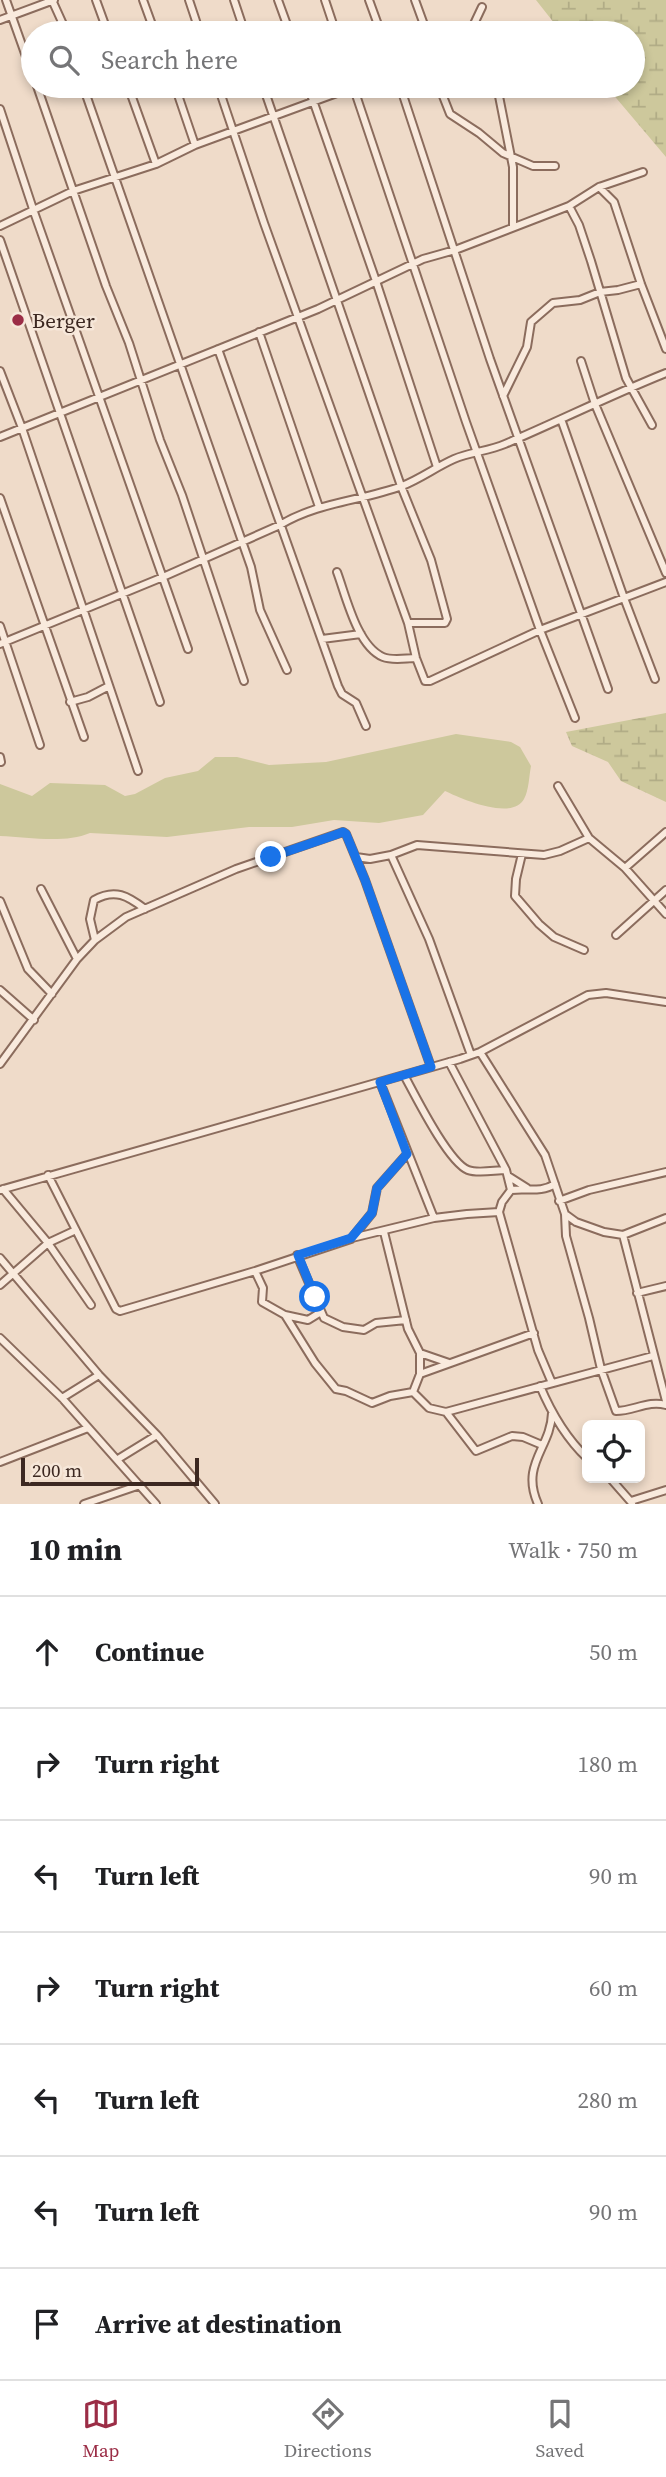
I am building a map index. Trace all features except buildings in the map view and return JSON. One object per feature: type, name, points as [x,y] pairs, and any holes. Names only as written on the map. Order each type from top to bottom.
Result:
[{"type":"street","points":[[6,0],[21,42]]},
{"type":"street","points":[[0,20],[53,0],[62,21]]},
{"type":"street","points":[[96,0],[103,21]]},
{"type":"street","points":[[143,0],[151,21]]},
{"type":"street","points":[[189,0],[196,21]]},
{"type":"street","points":[[234,0],[241,21]]},
{"type":"street","points":[[278,0],[285,21]]},
{"type":"street","points":[[325,0],[332,21]]},
{"type":"street","points":[[369,0],[377,21]]},
{"type":"street","points":[[415,0],[423,21]]},
{"type":"street","points":[[475,21],[482,7]]},
{"type":"street","points":[[41,98],[182,495],[244,681]]},
{"type":"street","points":[[87,98],[251,567],[260,610],[287,670]]},
{"type":"street","points":[[132,98],[156,164]]},
{"type":"street","points":[[178,98],[195,145]]},
{"type":"street","points":[[222,98],[408,623],[416,658],[425,681],[581,613],[666,582]]},
{"type":"street","points":[[267,98],[401,486],[431,560],[447,619],[445,623],[408,623]]},
{"type":"street","points":[[312,98],[437,467]]},
{"type":"street","points":[[0,226],[73,191],[156,164],[233,130],[324,98]]},
{"type":"street","points":[[359,98],[540,630],[575,718]]},
{"type":"street","points":[[404,98],[503,396],[520,437],[608,689]]},
{"type":"street","points":[[444,98],[450,114],[503,153],[533,166],[555,166]]},
{"type":"street","points":[[500,98],[512,155],[513,226]]},
{"type":"street","points":[[0,108],[188,649]]},
{"type":"street","points":[[0,437],[299,317],[414,264],[569,205],[599,187],[643,172]]},
{"type":"street","points":[[599,187],[614,202],[666,349]]},
{"type":"street","points":[[569,205],[579,225],[630,387],[652,425]]},
{"type":"street","points":[[0,240],[160,702]]},
{"type":"street","points":[[503,396],[527,346],[531,322],[553,303],[580,300],[600,292],[641,284]]},
{"type":"street","points":[[259,332],[319,507]]},
{"type":"street","points":[[218,349],[341,694],[356,703],[366,726]]},
{"type":"street","points":[[581,361],[595,404],[666,573]]},
{"type":"street","points":[[0,371],[22,428],[138,771]]},
{"type":"street","points":[[3,643],[202,560],[281,525],[296,515],[401,486],[424,477],[437,467],[478,451],[503,445],[666,373]]},
{"type":"street","points":[[561,419],[655,679]]},
{"type":"street","points":[[0,498],[83,737]]},
{"type":"street","points":[[337,572],[367,644],[382,656],[391,659],[416,658]]},
{"type":"street","points":[[0,626],[3,643],[40,745]]},
{"type":"street","points":[[322,639],[361,634]]},
{"type":"street","points":[[70,702],[88,698],[110,686]]},
{"type":"street","points":[[558,786],[589,838],[625,868],[666,914]]},
{"type":"street","points":[[0,1064],[77,959],[95,940],[126,917],[227,872],[343,832],[356,857],[431,1067]]},
{"type":"street","points":[[625,868],[666,832]]},
{"type":"street","points":[[356,857],[370,859],[391,855],[417,845],[544,855],[589,838]]},
{"type":"street","points":[[522,854],[516,879],[516,896],[539,924],[554,937],[584,950]]},
{"type":"street","points":[[391,855],[429,939],[471,1055]]},
{"type":"street","points":[[41,889],[77,959]]},
{"type":"street","points":[[615,935],[666,890]]},
{"type":"street","points":[[95,940],[90,919],[94,900],[108,894],[123,894],[145,909]]},
{"type":"street","points":[[0,901],[28,969],[52,994]]},
{"type":"street","points":[[0,990],[34,1020]]},
{"type":"street","points":[[91,1305],[48,1243],[1,1189],[471,1055],[588,995],[606,993],[666,1002]]},
{"type":"street","points":[[480,1052],[545,1155],[565,1214],[576,1222],[604,1232],[623,1235],[666,1218]]},
{"type":"street","points":[[449,1062],[507,1173],[511,1190]]},
{"type":"street","points":[[404,1075],[446,1146],[465,1168],[507,1173],[527,1188]]},
{"type":"street","points":[[380,1082],[434,1218]]},
{"type":"street","points":[[351,1238],[372,1213],[377,1188],[407,1154]]},
{"type":"street","points":[[559,1202],[589,1190],[666,1172]]},
{"type":"street","points":[[48,1175],[117,1311],[255,1271],[351,1238],[434,1218],[499,1212]]},
{"type":"street","points":[[552,1383],[534,1333],[499,1212],[502,1202],[511,1190],[542,1190],[556,1186]]},
{"type":"street","points":[[556,1186],[571,1197]]},
{"type":"street","points":[[565,1214],[564,1228],[601,1369],[616,1411],[649,1403],[666,1403],[623,1235]]},
{"type":"street","points":[[564,1228],[576,1222]]},
{"type":"street","points":[[0,1285],[48,1243],[76,1230]]},
{"type":"street","points":[[384,1232],[406,1320],[420,1353],[420,1374],[413,1392]]},
{"type":"street","points":[[298,1255],[324,1318],[330,1322],[364,1330],[376,1323],[406,1320]]},
{"type":"street","points":[[0,1258],[99,1375],[158,1435],[215,1504]]},
{"type":"street","points":[[255,1271],[263,1287],[262,1302],[285,1315],[308,1320],[321,1311]]},
{"type":"street","points":[[637,1293],[666,1286]]},
{"type":"street","points":[[285,1315],[315,1363],[337,1389],[372,1403],[413,1392]]},
{"type":"street","points":[[420,1374],[534,1333]]},
{"type":"street","points":[[0,1338],[62,1398],[156,1504]]},
{"type":"street","points":[[420,1353],[451,1364]]},
{"type":"street","points":[[413,1392],[429,1408],[446,1412],[653,1356]]},
{"type":"street","points":[[62,1398],[99,1375]]},
{"type":"street","points":[[540,1386],[552,1413],[582,1453]]},
{"type":"street","points":[[446,1412],[476,1451],[512,1436],[523,1437],[542,1445]]},
{"type":"street","points":[[538,1504],[532,1487],[534,1461],[551,1426],[552,1413]]},
{"type":"street","points":[[0,1462],[88,1428]]},
{"type":"street","points":[[118,1459],[158,1435]]},
{"type":"street","points":[[615,1483],[632,1502],[666,1490]]},
{"type":"street","points":[[84,1504],[140,1485]]},
{"type":"green space","points":[[536,0],[666,0],[666,157],[616,98],[645,98],[645,21],[553,21]]},
{"type":"green space","points":[[666,713],[666,802],[621,781],[608,762],[572,746],[566,732]]},
{"type":"green space","points":[[456,734],[511,742],[520,747],[531,766],[526,795],[518,805],[509,808],[486,806],[445,791],[423,815],[379,823],[334,820],[292,827],[249,827],[167,837],[90,833],[57,839],[0,836],[0,784],[32,796],[50,783],[105,785],[125,796],[135,794],[165,778],[198,771],[215,757],[237,757],[269,765],[326,762]]},
{"type":"place","name":"Berger","points":[[18,320]]},
{"type":"route","points":[[271,857],[343,832],[346,834],[431,1067],[380,1082],[407,1154],[377,1188],[372,1213],[351,1238],[298,1255],[315,1297]]}]
